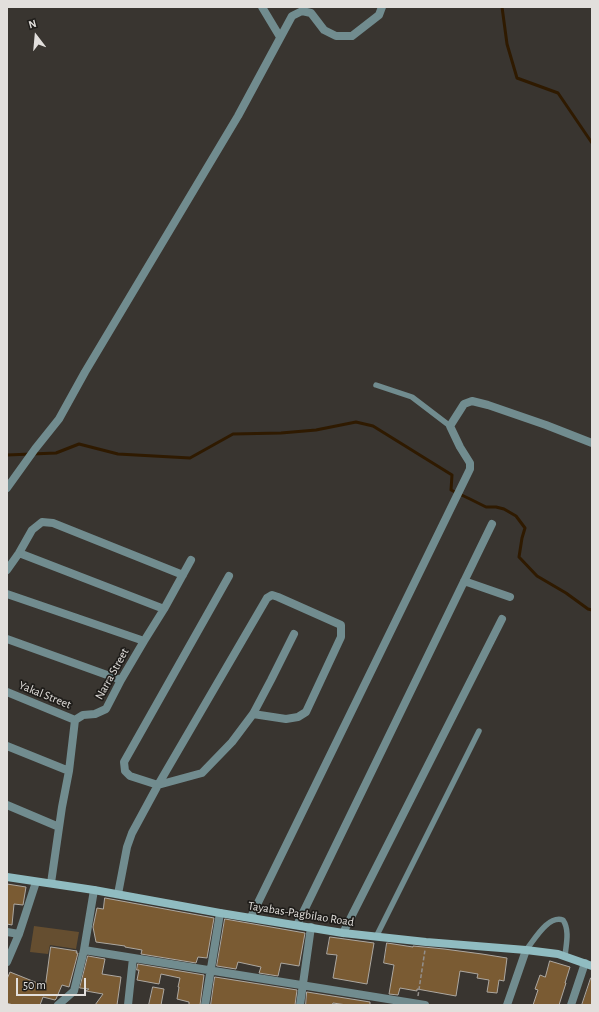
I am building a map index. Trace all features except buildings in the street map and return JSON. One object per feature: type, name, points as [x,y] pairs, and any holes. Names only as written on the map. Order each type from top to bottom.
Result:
[{"type":"main road","name":"Tayabas-Pagbilao Road","points":[[7,877],[94,890],[220,913],[343,933],[558,954],[588,964]]},
{"type":"street","points":[[262,7],[280,37]]},
{"type":"street","points":[[7,488],[59,419],[97,352],[238,116],[292,16],[302,11],[312,13],[324,30],[336,36],[352,36],[379,15],[382,7]]},
{"type":"street","points":[[251,917],[470,469],[470,463],[460,448],[450,426],[464,404],[472,401],[488,404],[592,443]]},
{"type":"street","points":[[7,570],[32,530],[42,522],[53,523],[183,575]]},
{"type":"street","points":[[297,926],[492,524]]},
{"type":"street","points":[[19,553],[164,609]]},
{"type":"street","name":"Narra Street","points":[[75,720],[83,715],[94,714],[106,709],[121,680],[164,609],[191,560]]},
{"type":"street","points":[[229,576],[124,762],[125,771],[130,776],[158,785],[202,773],[232,742],[252,714],[294,634]]},
{"type":"street","points":[[464,581],[510,597]]},
{"type":"street","points":[[7,594],[144,641]]},
{"type":"street","points":[[118,894],[127,847],[132,833],[158,785],[267,598],[272,595],[278,597],[341,625],[341,637],[306,712],[298,717],[286,719],[252,714]]},
{"type":"street","points":[[343,933],[502,619]]},
{"type":"street","points":[[7,639],[121,680]]},
{"type":"street","name":"Yakal Street","points":[[7,692],[75,720]]},
{"type":"street","points":[[51,883],[69,771],[75,720]]},
{"type":"street","points":[[7,746],[69,771]]},
{"type":"street","points":[[7,805],[59,827]]},
{"type":"street","points":[[7,962],[19,934],[36,882]]},
{"type":"street","points":[[58,1005],[74,991],[84,950],[94,890]]},
{"type":"street","points":[[205,1005],[220,913]]},
{"type":"street","points":[[300,1005],[311,927]]},
{"type":"street","points":[[7,932],[19,934]]},
{"type":"street","points":[[84,950],[421,1004]]},
{"type":"street","points":[[507,1005],[526,950]]},
{"type":"street","points":[[128,1005],[133,958]]},
{"type":"street","points":[[571,1005],[588,964]]},
{"type":"lane","points":[[376,385],[412,397],[450,426]]},
{"type":"lane","points":[[376,937],[479,731]]},
{"type":"lane","points":[[526,950],[546,925],[559,918],[566,923],[567,931],[565,956]]},
{"type":"path","points":[[421,1004],[426,942]]},
{"type":"shaded area","points":[[34,926],[79,932],[76,949],[50,945],[48,954],[30,952]]},
{"type":"waterway","points":[[502,7],[507,44],[517,78],[558,93],[592,143]]},
{"type":"waterway","points":[[7,455],[56,453],[79,444],[118,454],[190,458],[233,434],[281,433],[316,430],[356,422],[373,426],[452,475],[451,490],[486,507],[504,509],[516,516],[525,528],[519,557],[537,576],[566,593],[588,609],[592,610]]}]
